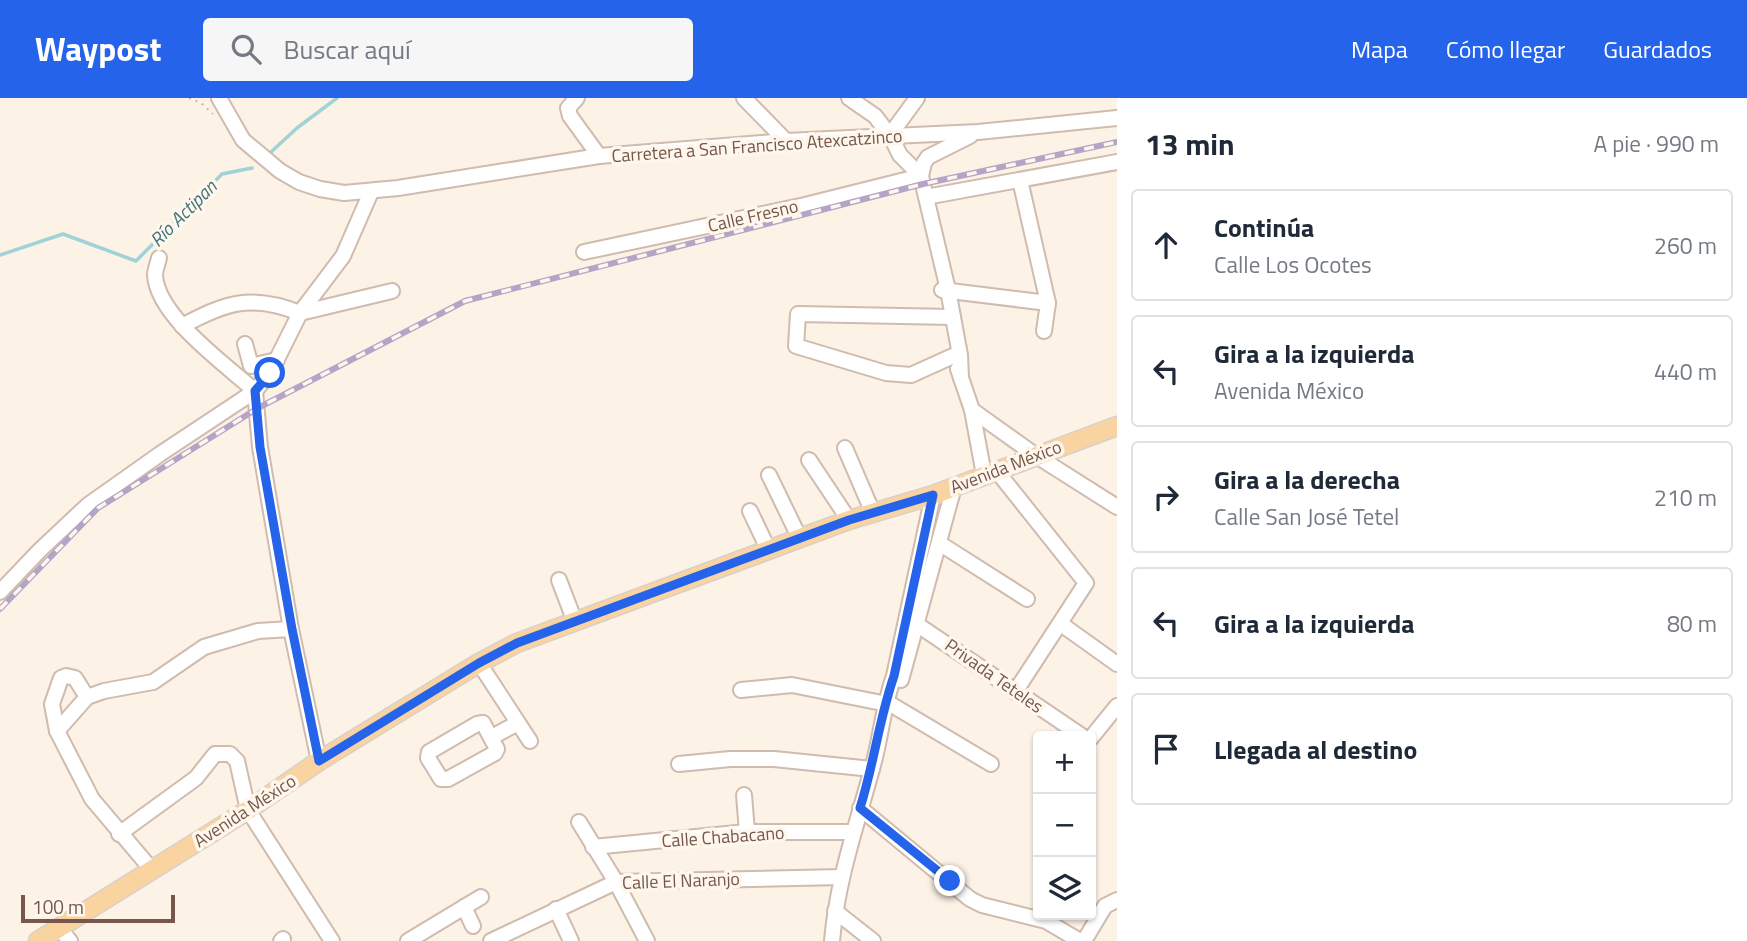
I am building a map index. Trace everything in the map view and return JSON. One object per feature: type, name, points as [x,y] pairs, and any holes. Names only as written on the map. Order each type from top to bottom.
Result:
[{"type":"main road","name":"Avenida México","points":[[38,941],[65,934],[152,870],[248,810],[319,761],[479,663],[517,643],[849,520],[933,495],[1117,426]]},
{"type":"street","name":"Carretera a San Francisco Atexcatzinco","points":[[219,98],[243,140],[280,172],[320,189],[344,193],[371,192],[599,156],[786,141],[978,132],[1117,118]]},
{"type":"street","points":[[577,98],[568,108],[570,116],[599,156]]},
{"type":"street","points":[[744,98],[786,141]]},
{"type":"street","points":[[849,98],[875,116],[900,155],[921,176]]},
{"type":"street","points":[[890,136],[917,98]]},
{"type":"street","points":[[978,132],[928,157],[921,176],[944,275],[953,356],[990,472],[1086,583],[1015,692]]},
{"type":"street","points":[[895,183],[900,155]]},
{"type":"street","points":[[926,197],[1117,162]]},
{"type":"street","name":"Calle Fresno","points":[[584,252],[728,222],[921,176]]},
{"type":"street","points":[[1020,180],[1048,303],[1044,331]]},
{"type":"street","points":[[0,592],[88,505],[255,391],[270,373],[300,313],[343,256],[371,192]]},
{"type":"street","points":[[159,258],[155,274],[164,303],[182,326],[255,391],[260,447],[292,629],[319,761]]},
{"type":"street","points":[[945,290],[1048,303]]},
{"type":"street","points":[[182,326],[215,310],[249,301],[277,303],[300,313],[392,291]]},
{"type":"street","points":[[949,317],[798,314],[796,346],[886,373],[911,375],[953,356]]},
{"type":"street","points":[[949,317],[961,378]]},
{"type":"street","points":[[245,344],[251,366],[277,360]]},
{"type":"street","points":[[972,410],[1035,455],[1117,507]]},
{"type":"street","points":[[845,448],[873,513]]},
{"type":"street","points":[[809,460],[849,520]]},
{"type":"street","points":[[769,475],[800,539]]},
{"type":"street","points":[[832,941],[835,911],[853,832],[912,621],[939,543],[954,487]]},
{"type":"street","points":[[912,621],[933,495]]},
{"type":"street","points":[[750,511],[769,551]]},
{"type":"street","points":[[939,543],[1027,599]]},
{"type":"street","points":[[559,580],[575,622]]},
{"type":"street","name":"Privada Teteles","points":[[912,621],[1074,731]]},
{"type":"street","points":[[1060,624],[1117,664]]},
{"type":"street","points":[[57,731],[87,696],[153,682],[204,647],[258,631],[292,629]]},
{"type":"street","points":[[479,663],[530,741]]},
{"type":"street","points":[[87,696],[75,678],[61,678],[52,704],[57,731],[92,799],[152,870]]},
{"type":"street","points":[[741,690],[792,685],[889,704],[991,764]]},
{"type":"street","points":[[1096,732],[1117,706]]},
{"type":"street","points":[[483,723],[492,737],[497,749],[495,753],[448,779],[441,779],[428,758],[429,752],[477,724],[483,723]]},
{"type":"street","points":[[492,737],[518,723]]},
{"type":"street","points":[[119,834],[196,778],[215,754],[230,754],[237,761],[248,810],[332,941]]},
{"type":"street","points":[[679,764],[730,759],[774,759],[872,769]]},
{"type":"street","points":[[744,795],[747,832]]},
{"type":"street","points":[[860,808],[970,899],[982,905],[1046,921],[1082,941],[1105,906],[1117,900]]},
{"type":"street","points":[[579,822],[616,882],[647,941]]},
{"type":"street","name":"Calle Chabacano","points":[[593,847],[747,832],[853,832]]},
{"type":"street","name":"Calle El Naranjo","points":[[497,940],[616,882],[842,877]]},
{"type":"street","points":[[408,941],[481,897]]},
{"type":"street","points":[[464,907],[473,926]]},
{"type":"street","points":[[556,909],[571,941]]},
{"type":"street","points":[[835,911],[873,941]]},
{"type":"waterway","name":"Río Actipan","points":[[270,153],[297,128],[337,98]]},
{"type":"waterway","name":"Río Actipan","points":[[0,255],[63,234],[136,261],[222,174],[252,168]]},
{"type":"railway","points":[[0,609],[98,508],[258,408],[465,301],[923,184],[1117,142]]},
{"type":"route","points":[[270,373],[255,391],[260,447],[292,629],[319,761],[479,663],[517,643],[849,520],[933,495],[894,676],[860,808],[950,881]]}]
